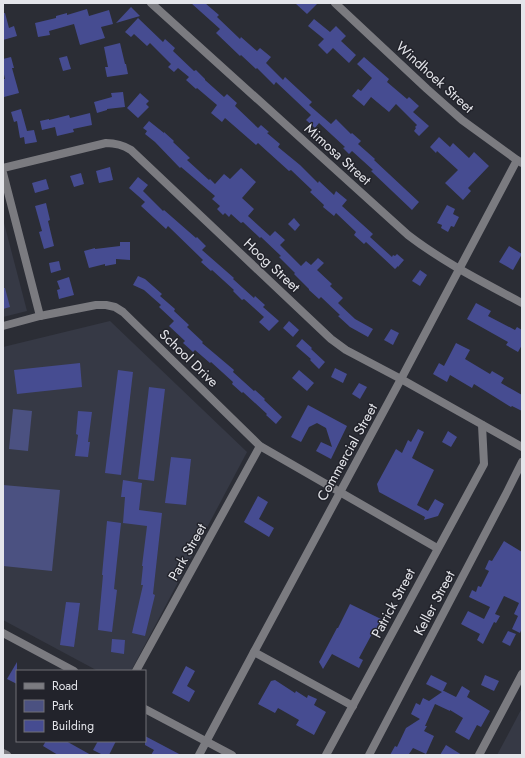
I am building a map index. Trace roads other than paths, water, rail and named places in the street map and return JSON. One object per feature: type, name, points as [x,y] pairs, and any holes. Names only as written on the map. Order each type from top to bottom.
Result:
[{"type":"street","name":"Mimosa Street","points":[[151,3],[420,245],[459,269],[522,303]]},
{"type":"street","name":"Windhoek Street","points":[[335,3],[462,120],[519,162]]},
{"type":"street","name":"Hoog Street","points":[[3,168],[106,143],[114,143],[124,146],[131,150],[331,339],[346,350],[522,447]]},
{"type":"street","name":"Commercial Street","points":[[199,755],[459,269],[519,162]]},
{"type":"street","points":[[3,173],[40,316]]},
{"type":"street","name":"School Drive","points":[[3,326],[40,316],[96,305],[115,307],[123,312],[260,446],[437,548]]},
{"type":"street","name":"Patrick Street","points":[[326,755],[437,548],[484,464],[482,425]]},
{"type":"street","name":"Park Street","points":[[137,670],[260,446]]},
{"type":"street","name":"Keller Street","points":[[369,755],[522,462]]},
{"type":"street","points":[[3,633],[72,670]]},
{"type":"street","points":[[254,652],[353,706]]},
{"type":"street","points":[[479,755],[522,674]]},
{"type":"street","points":[[146,710],[232,755]]},
{"type":"street","points":[[3,753],[7,755]]}]
